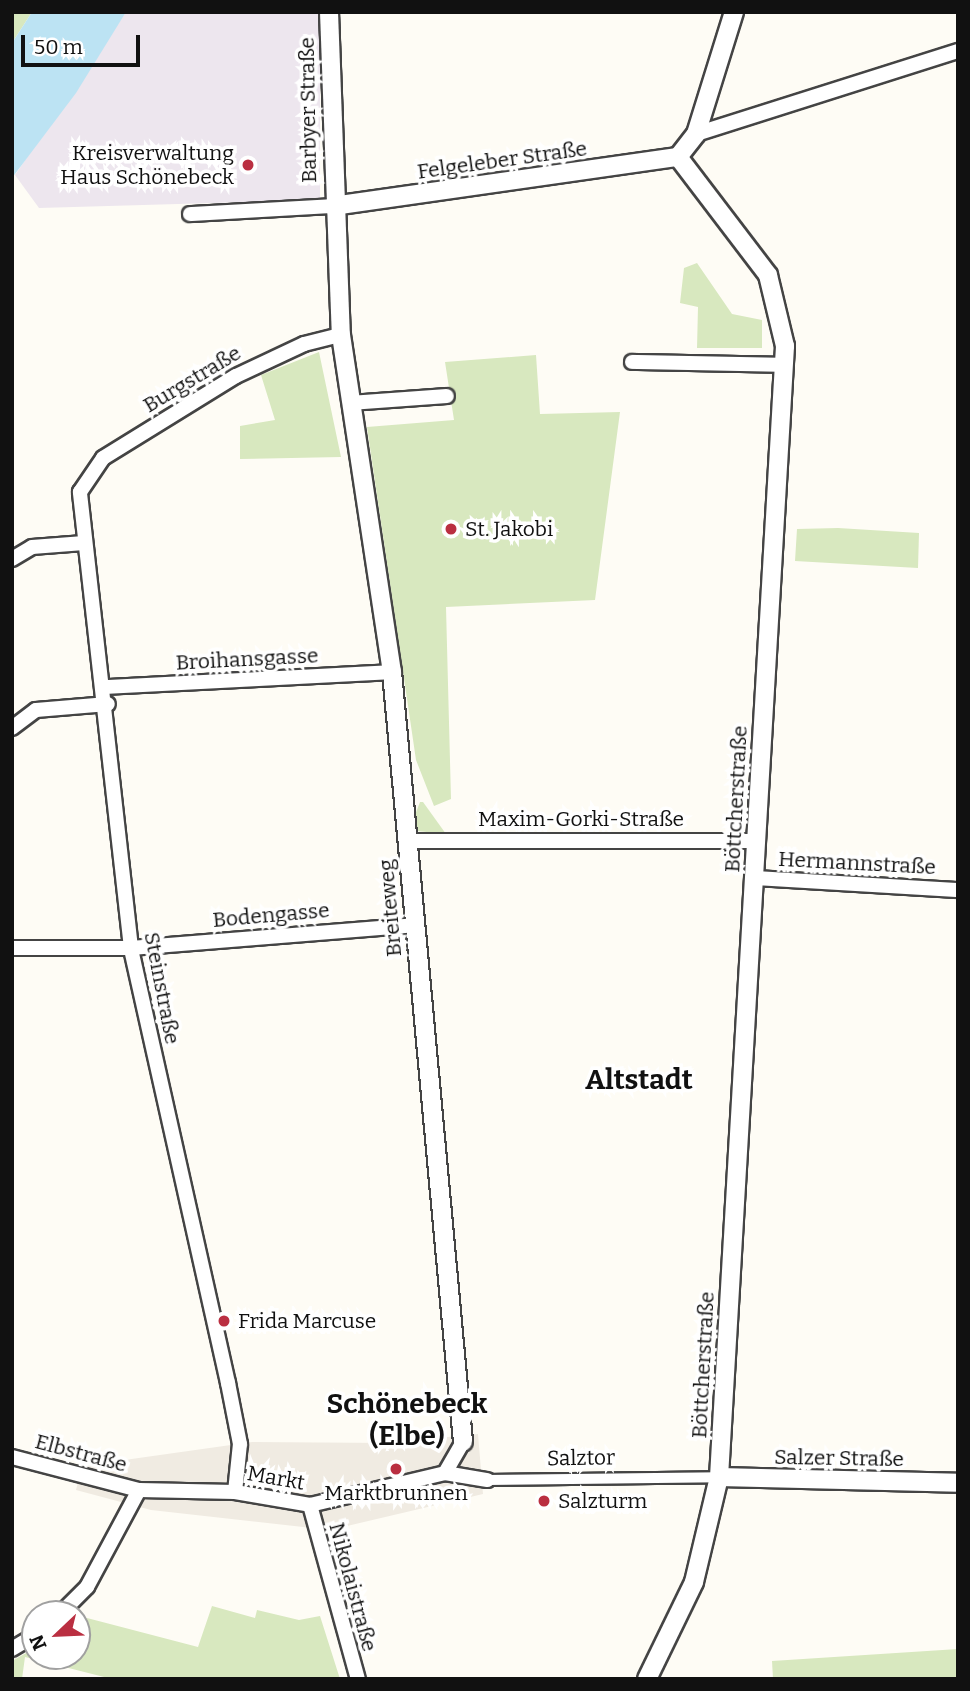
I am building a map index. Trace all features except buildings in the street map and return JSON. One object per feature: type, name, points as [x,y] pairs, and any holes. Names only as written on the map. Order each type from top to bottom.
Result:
[{"type":"street","name":"Barbyer Straße","points":[[329,12],[333,206],[341,335]]},
{"type":"street","points":[[678,157],[696,134],[734,12]]},
{"type":"street","points":[[696,134],[958,51]]},
{"type":"street","name":"Felgeleber Straße","points":[[333,206],[678,157]]},
{"type":"street","name":"Böttcherstraße","points":[[647,1679],[694,1582],[719,1477],[784,365],[774,286],[678,157]]},
{"type":"street","points":[[190,214],[333,206]]},
{"type":"street","name":"Breiteweg","points":[[341,335],[391,672],[463,1442],[445,1473]]},
{"type":"street","name":"Burgstraße","points":[[81,484],[103,458],[236,376],[304,344],[341,335]]},
{"type":"street","points":[[632,362],[784,365]]},
{"type":"street","points":[[350,403],[447,396]]},
{"type":"street","name":"Steinstraße","points":[[81,484],[84,543],[108,704],[131,948],[240,1444],[235,1492]]},
{"type":"street","points":[[12,559],[32,547],[84,543]]},
{"type":"street","name":"Broihansgasse","points":[[106,687],[391,672]]},
{"type":"street","points":[[12,729],[36,710],[108,704]]},
{"type":"street","name":"Maxim-Gorki-Straße","points":[[407,841],[756,841]]},
{"type":"street","name":"Hermannstraße","points":[[754,878],[958,890]]},
{"type":"street","name":"Bodengasse","points":[[12,948],[131,948],[414,925]]},
{"type":"street","name":"Elbstraße","points":[[12,1457],[139,1490]]},
{"type":"street","name":"Salztor","points":[[445,1473],[487,1480],[719,1477]]},
{"type":"street","name":"Markt","points":[[139,1490],[235,1492],[310,1506],[445,1473]]},
{"type":"street","name":"Salzer Straße","points":[[719,1477],[958,1482]]},
{"type":"street","points":[[74,1600],[87,1587],[139,1490]]},
{"type":"street","name":"Nikolaistraße","points":[[310,1506],[358,1679]]},
{"type":"shaded area","points":[[126,12],[320,12],[320,200],[39,208],[15,175]]},
{"type":"shaded area","points":[[478,1434],[483,1494],[330,1530],[151,1510],[76,1490],[82,1466],[252,1442],[387,1443]]},
{"type":"green space","points":[[12,12],[32,12],[12,43]]},
{"type":"green space","points":[[697,263],[732,314],[762,320],[762,348],[697,348],[698,307],[680,303],[684,268]]},
{"type":"green space","points":[[319,352],[341,457],[240,459],[240,426],[275,420],[261,375]]},
{"type":"green space","points":[[536,355],[540,414],[620,412],[595,600],[446,607],[451,799],[434,806],[416,760],[367,427],[454,420],[445,362]]},
{"type":"green space","points":[[838,528],[919,533],[918,568],[795,561],[797,529]]},
{"type":"green space","points":[[420,802],[423,802],[446,834],[417,831],[413,820]]},
{"type":"green space","points":[[212,1606],[255,1618],[257,1610],[299,1620],[320,1616],[340,1679],[112,1679],[76,1670],[91,1670],[91,1619],[198,1647]]},
{"type":"green space","points":[[958,1649],[958,1679],[773,1679],[772,1661]]},
{"type":"green space","points":[[21,1656],[22,1679],[12,1679],[12,1661]]},
{"type":"water","points":[[32,12],[126,12],[76,93],[12,178],[12,43]]},
{"type":"place","name":"Kreisverwaltung Haus Schönebeck","points":[[248,165]]},
{"type":"place","name":"St. Jakobi","points":[[451,529]]},
{"type":"place","name":"Frida Marcuse","points":[[224,1321]]},
{"type":"place","name":"Marktbrunnen","points":[[396,1469]]},
{"type":"place","name":"Salzturm","points":[[544,1501]]},
{"type":"district","name":"Altstadt","points":[[639,1080]]},
{"type":"district","name":"Schönebeck (Elbe)","points":[[407,1420]]}]
